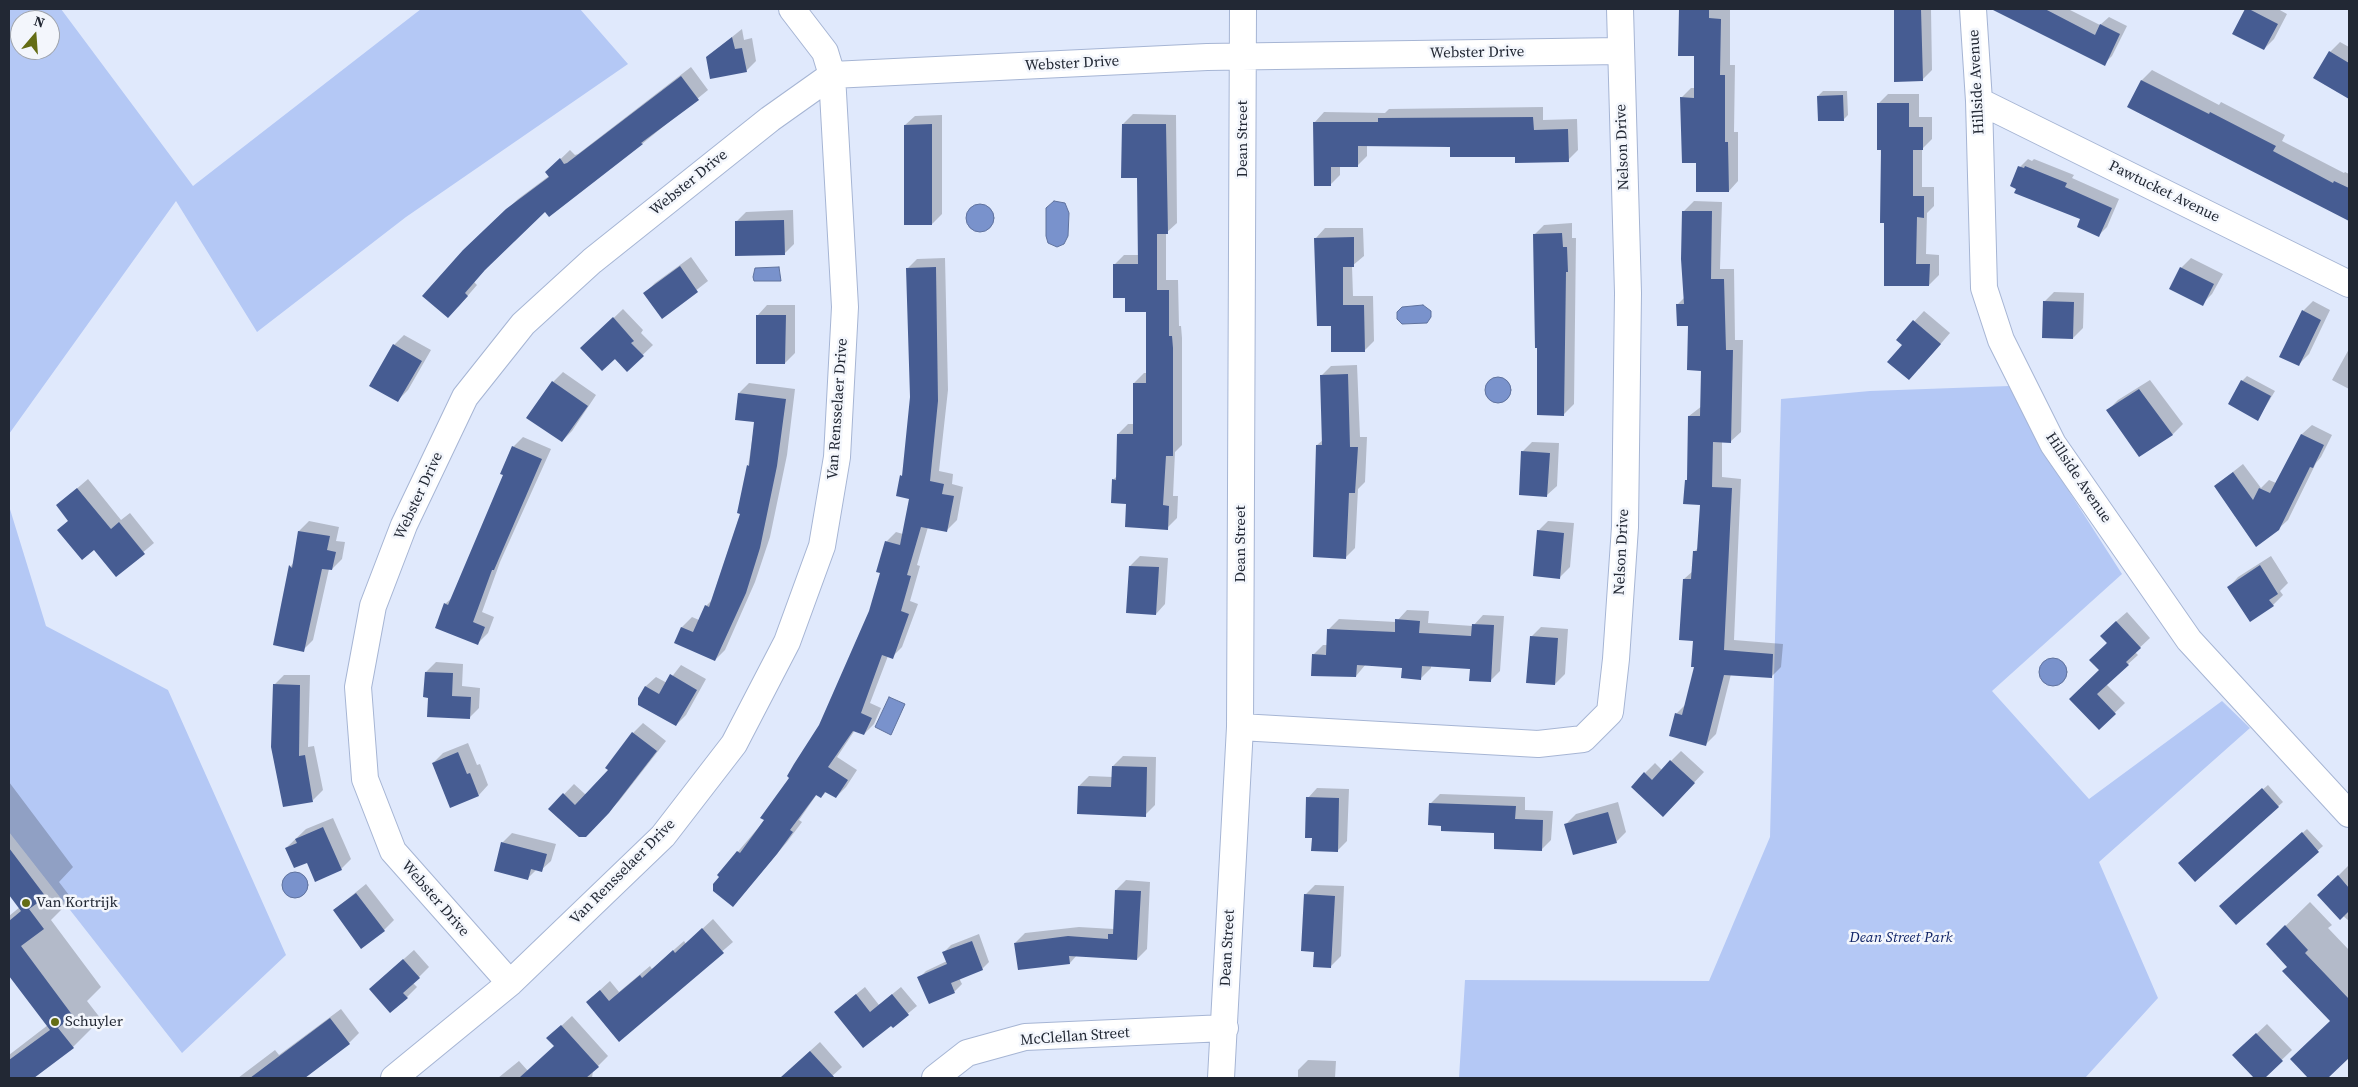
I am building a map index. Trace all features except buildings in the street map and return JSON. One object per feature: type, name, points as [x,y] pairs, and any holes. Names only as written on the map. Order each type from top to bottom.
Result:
[{"type":"street","name":"Van Rensselaer Drive","points":[[394,1078],[510,983],[663,836],[734,744],[787,642],[822,546],[837,457],[846,307],[832,75],[825,52],[792,9]]},
{"type":"street","name":"Dean Street","points":[[1221,1078],[1240,728],[1243,9]]},
{"type":"street","name":"Nelson Drive","points":[[1240,728],[1538,744],[1583,739],[1610,712],[1616,659],[1625,527],[1628,293],[1620,9]]},
{"type":"street","name":"Hillside Avenue","points":[[1973,9],[1979,100],[1984,288],[2001,340],[2053,444],[2189,640],[2349,814]]},
{"type":"street","name":"Webster Drive","points":[[510,983],[393,851],[365,779],[358,687],[373,606],[404,525],[465,397],[523,324],[592,260],[770,119],[832,75],[1244,57],[1620,51]]},
{"type":"street","name":"Pawtucket Avenue","points":[[1979,100],[2349,284]]},
{"type":"street","name":"McClellan Street","points":[[935,1078],[967,1053],[1025,1038],[1225,1028]]},
{"type":"green space","points":[[9,9],[61,9],[193,186],[421,9],[580,9],[628,64],[406,217],[257,332],[176,201],[9,434]]},
{"type":"green space","name":"Dean Street Park","points":[[2009,386],[2038,443],[2122,574],[1992,691],[2089,799],[2222,701],[2250,728],[2099,862],[2158,998],[2085,1078],[1459,1078],[1465,980],[1709,981],[1770,837],[1781,399],[1870,391]]},
{"type":"green space","points":[[9,506],[46,626],[168,690],[286,955],[182,1053],[9,832]]},
{"type":"shaded area","points":[[1054,201],[1065,203],[1069,213],[1068,236],[1064,244],[1057,247],[1048,243],[1046,236],[1046,208]]},
{"type":"shaded area","points":[[980,204],[990,208],[994,218],[990,228],[980,232],[970,228],[966,218],[970,208]]},
{"type":"shaded area","points":[[779,267],[781,281],[754,281],[755,268]]},
{"type":"shaded area","points":[[1423,305],[1431,311],[1431,317],[1427,323],[1402,324],[1397,319],[1397,312],[1402,307]]},
{"type":"shaded area","points":[[1498,377],[1507,381],[1511,390],[1507,399],[1498,403],[1489,399],[1485,390],[1489,381]]},
{"type":"shaded area","points":[[2053,658],[2063,662],[2067,672],[2063,682],[2053,686],[2043,682],[2039,672],[2043,662]]},
{"type":"shaded area","points":[[889,697],[905,704],[891,735],[875,727]]},
{"type":"shaded area","points":[[295,872],[304,876],[308,885],[304,894],[295,898],[286,894],[282,885],[286,876]]},
{"type":"place","name":"Van Kortrijk","points":[[26,903]]},
{"type":"place","name":"Schuyler","points":[[55,1022]]}]
